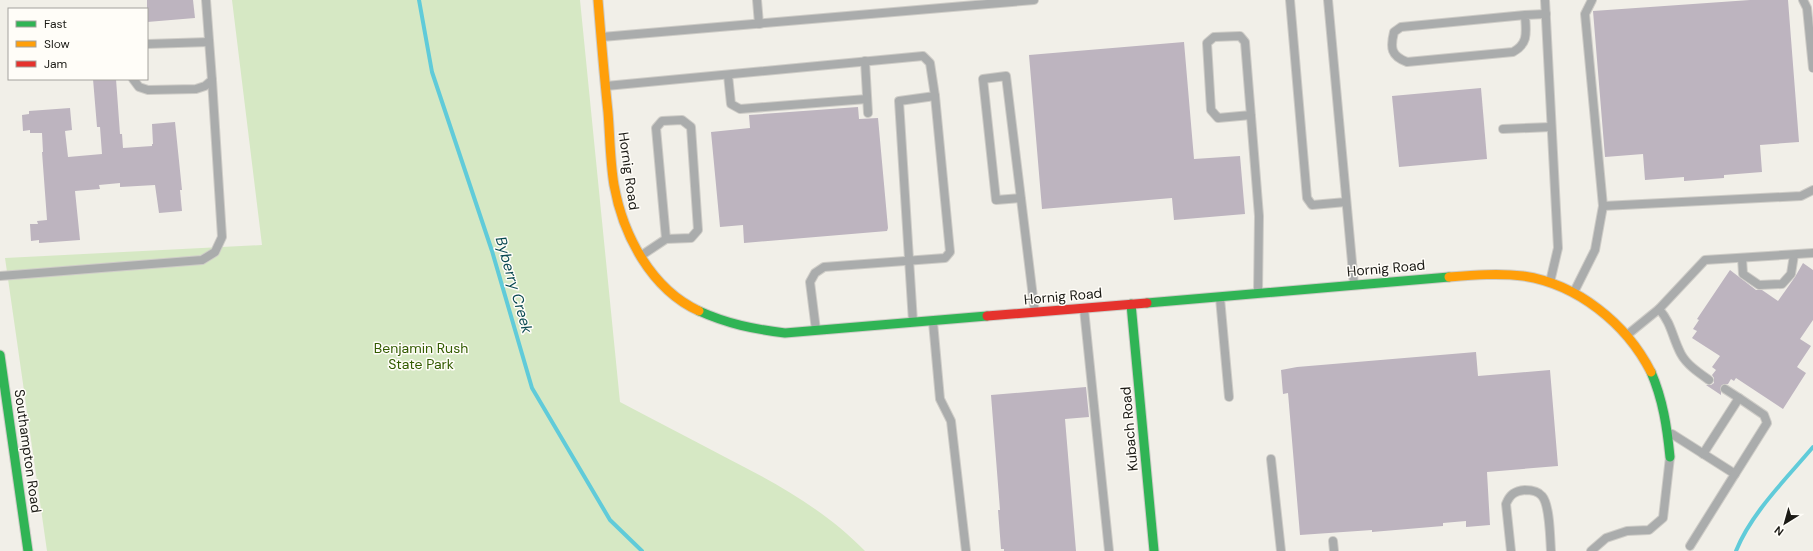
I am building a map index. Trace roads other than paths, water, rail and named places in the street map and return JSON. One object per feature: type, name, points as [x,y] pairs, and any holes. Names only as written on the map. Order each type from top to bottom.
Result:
[{"type":"street","name":"Hornig Road","points":[[598,0],[616,199],[626,230],[640,257],[655,277],[668,290],[693,308],[714,319],[748,330],[786,333],[1478,275],[1526,276],[1574,292],[1596,307],[1627,335],[1650,369],[1659,392],[1668,431],[1670,457]]},
{"type":"street","name":"Kubach Road","points":[[1131,304],[1154,551]]},
{"type":"street","name":"Southampton Road","points":[[0,355],[28,551]]},
{"type":"lane","points":[[0,276],[202,260],[215,252],[222,237],[206,0]]},
{"type":"lane","points":[[757,0],[759,24]]},
{"type":"lane","points":[[601,38],[1034,0]]},
{"type":"lane","points":[[1290,0],[1307,198],[1312,205],[1346,202]]},
{"type":"lane","points":[[1328,0],[1354,285]]},
{"type":"lane","points":[[1545,0],[1558,248],[1550,283]]},
{"type":"lane","points":[[1574,292],[1595,250],[1603,206],[1585,14],[1592,0]]},
{"type":"lane","points":[[1803,0],[1807,8],[1813,68]]},
{"type":"lane","points":[[1525,15],[1526,38],[1521,47],[1514,52],[1407,62],[1397,58],[1393,52],[1392,40],[1394,32],[1401,27],[1525,15],[1546,14]]},
{"type":"lane","points":[[1251,115],[1218,118],[1211,110],[1207,43],[1214,37],[1240,36],[1245,42],[1251,115],[1259,216],[1258,294]]},
{"type":"lane","points":[[148,44],[209,42]]},
{"type":"lane","points":[[605,86],[923,56],[930,63],[935,96],[950,252],[945,258],[824,267],[815,273],[810,282],[816,331]]},
{"type":"lane","points":[[865,61],[868,113]]},
{"type":"lane","points":[[728,75],[731,104],[740,109],[867,99]]},
{"type":"lane","points":[[1021,198],[996,200],[983,78],[1006,76],[1021,198],[1035,313]]},
{"type":"lane","points":[[134,80],[139,87],[148,90],[196,89],[205,86],[212,80]]},
{"type":"lane","points":[[913,323],[899,101],[935,96]]},
{"type":"lane","points":[[640,257],[666,239],[691,238],[698,230],[690,127],[682,120],[662,121],[656,128],[666,239]]},
{"type":"lane","points":[[1503,129],[1551,127]]},
{"type":"lane","points":[[1603,206],[1801,196],[1813,190]]},
{"type":"lane","points":[[1627,335],[1659,308],[1705,260],[1813,253]]},
{"type":"lane","points":[[1742,258],[1744,274],[1759,285],[1782,284],[1792,274],[1794,255]]},
{"type":"lane","points":[[1220,297],[1229,397]]},
{"type":"lane","points":[[1084,308],[1109,551]]},
{"type":"lane","points":[[1659,308],[1668,319],[1681,355],[1695,370],[1709,380]]},
{"type":"lane","points":[[932,321],[940,399],[951,421],[966,551]]},
{"type":"lane","points":[[1690,546],[1768,423],[1764,414],[1724,389]]},
{"type":"lane","points":[[1703,454],[1739,398]]},
{"type":"lane","points":[[1668,431],[1735,474]]},
{"type":"lane","points":[[1591,551],[1606,538],[1627,531],[1649,530],[1663,518],[1670,457]]},
{"type":"lane","points":[[1271,459],[1281,551]]},
{"type":"lane","points":[[1511,551],[1506,504],[1509,497],[1516,491],[1531,490],[1541,494],[1546,503],[1551,551]]},
{"type":"lane","points":[[1333,541],[1334,551]]},
{"type":"waterway","name":"Byberry Creek","points":[[419,0],[432,72],[492,251],[532,388],[610,520],[642,551]]},
{"type":"waterway","points":[[1736,551],[1751,523],[1770,496],[1813,447]]},
{"type":"park label","name":"Benjamin Rush State Park","points":[[421,356]]}]
